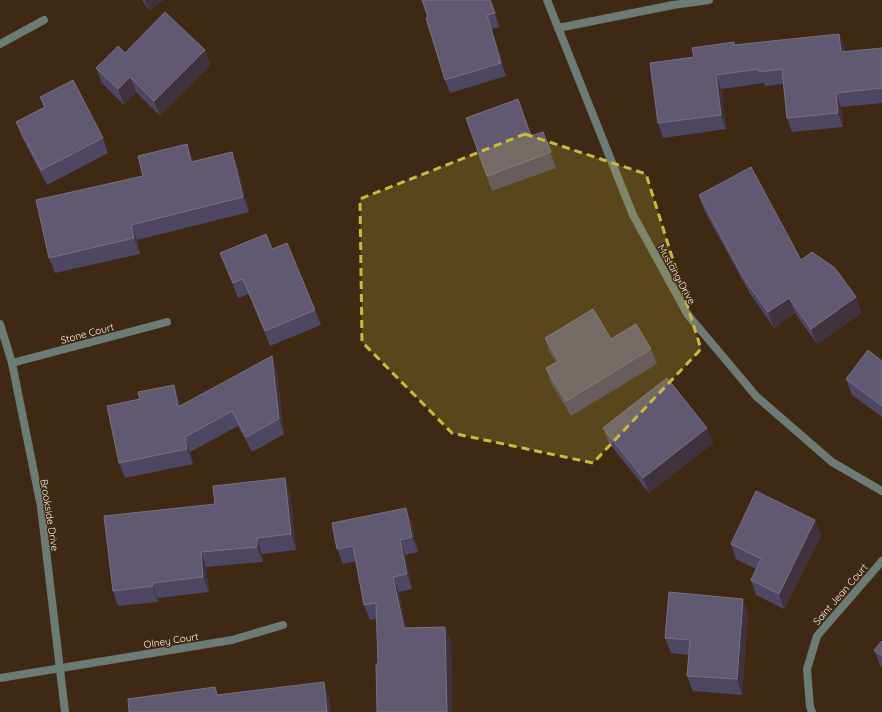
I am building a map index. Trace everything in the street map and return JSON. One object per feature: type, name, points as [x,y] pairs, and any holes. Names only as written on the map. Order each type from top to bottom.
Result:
[{"type":"street","name":"Mustang Drive","points":[[547,0],[633,215],[688,315],[756,396],[832,462],[882,491]]},
{"type":"street","points":[[558,28],[673,5],[709,0]]},
{"type":"street","points":[[0,44],[44,20]]},
{"type":"street","name":"Stone Court","points":[[12,363],[167,322]]},
{"type":"street","name":"Brookside Drive","points":[[0,324],[12,363],[41,507],[65,712]]},
{"type":"street","name":"Saint Jean Court","points":[[812,712],[810,706],[807,669],[817,636],[882,561]]},
{"type":"street","name":"Olney Court","points":[[0,678],[232,640],[283,625]]},
{"type":"highlighted area","points":[[525,134],[646,174],[701,349],[593,463],[452,433],[362,342],[360,199]]},
{"type":"building","points":[[422,0],[490,0],[495,13],[487,15],[501,63],[445,80]]},
{"type":"building","points":[[165,12],[205,50],[154,101],[130,77],[118,89],[96,68],[118,46],[125,53]]},
{"type":"building","points":[[839,34],[841,52],[882,48],[882,88],[836,93],[838,113],[787,118],[782,69],[759,72],[759,69],[716,75],[721,115],[658,123],[650,63],[694,57],[692,48],[734,42],[734,45]]},
{"type":"building","points":[[73,80],[103,138],[41,170],[16,122],[45,107],[40,97]]},
{"type":"building","points":[[518,99],[531,136],[543,132],[551,152],[487,176],[466,118]]},
{"type":"building","points":[[187,144],[191,162],[232,152],[243,197],[131,225],[134,238],[49,258],[36,200],[143,176],[138,156]]},
{"type":"building","points":[[751,167],[801,260],[812,252],[835,268],[856,297],[811,329],[789,298],[768,312],[743,277],[699,195]]},
{"type":"building","points":[[266,234],[272,249],[287,243],[315,310],[265,331],[243,279],[233,283],[220,253]]},
{"type":"building","points":[[593,309],[611,339],[636,324],[651,349],[566,401],[546,368],[559,361],[545,338]]},
{"type":"building","points":[[868,350],[882,361],[882,406],[846,379]]},
{"type":"building","points":[[272,356],[279,419],[246,437],[232,411],[185,437],[187,449],[119,463],[107,406],[140,399],[138,392],[174,385],[178,407]]},
{"type":"building","points":[[667,378],[707,428],[643,478],[603,428]]},
{"type":"building","points":[[285,478],[291,534],[257,538],[257,547],[201,552],[203,577],[152,583],[153,586],[113,591],[104,516],[215,504],[213,486]]},
{"type":"building","points":[[756,491],[815,520],[779,594],[751,580],[761,559],[731,544]]},
{"type":"building","points":[[406,508],[412,537],[400,540],[407,574],[393,577],[404,628],[445,627],[447,712],[377,712],[376,664],[378,664],[376,603],[364,605],[353,546],[337,549],[332,523]]},
{"type":"building","points":[[669,592],[743,599],[737,679],[687,676],[690,640],[665,638]]},
{"type":"building","points":[[882,641],[882,656],[874,650]]},
{"type":"building","points":[[324,682],[327,712],[129,712],[128,699],[215,687],[217,695]]}]
